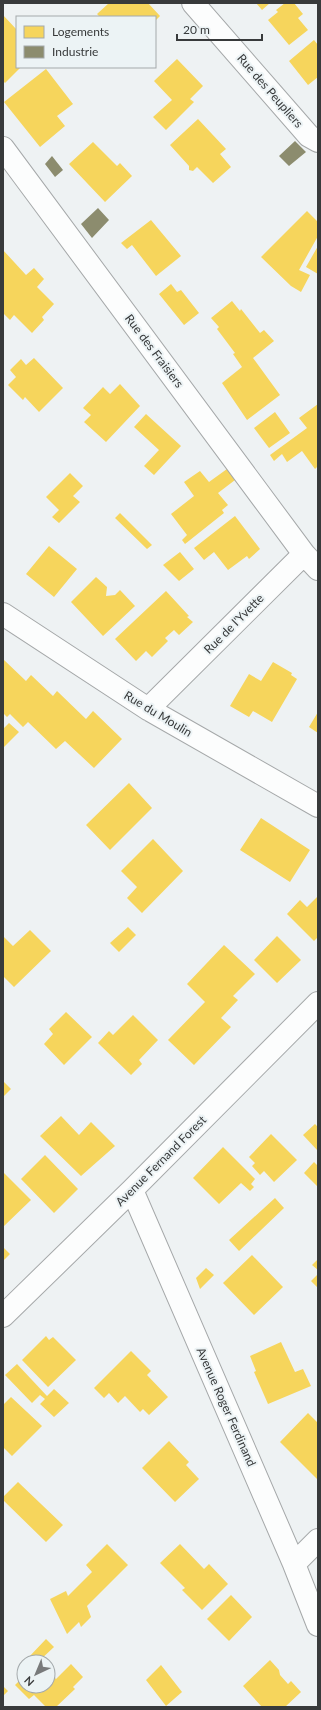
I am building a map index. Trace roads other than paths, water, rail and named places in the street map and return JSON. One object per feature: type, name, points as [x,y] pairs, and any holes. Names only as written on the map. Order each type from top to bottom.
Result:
[{"type":"street","name":"Rue des Peupliers","points":[[193,3],[309,136],[318,141]]},
{"type":"street","name":"Rue des Fraisiers","points":[[3,148],[311,561]]},
{"type":"street","name":"Rue de l'Yvette","points":[[148,709],[311,561]]},
{"type":"street","name":"Rue du Moulin","points":[[3,614],[148,709],[318,806]]},
{"type":"street","name":"Avenue Fernand Forest","points":[[3,1316],[132,1190],[318,1004]]},
{"type":"street","name":"Avenue Roger Ferdinand","points":[[132,1190],[294,1564],[318,1625]]},
{"type":"street","points":[[294,1564],[318,1540]]}]
